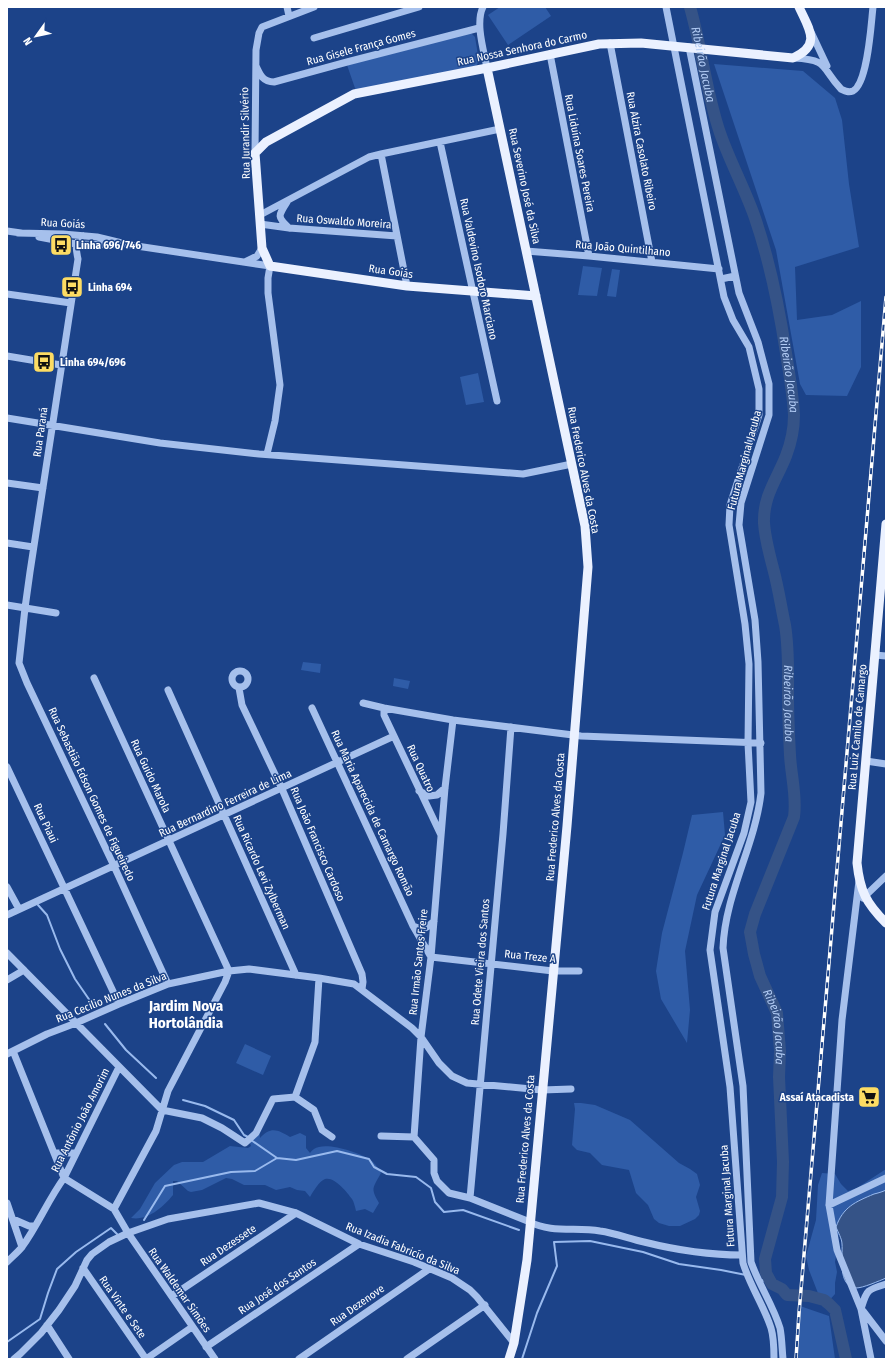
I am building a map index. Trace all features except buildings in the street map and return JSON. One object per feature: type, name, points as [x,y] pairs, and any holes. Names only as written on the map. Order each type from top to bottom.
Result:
[{"type":"main road","points":[[793,58],[802,54],[808,49],[811,42],[810,31],[799,7]]},
{"type":"main road","name":"Rua Nossa Senhora do Carmo","points":[[255,153],[266,142],[354,94],[599,44],[641,43],[793,58]]},
{"type":"main road","points":[[490,82],[494,73],[501,65]]},
{"type":"main road","name":"Rua Severino José da Silva","points":[[487,68],[536,296]]},
{"type":"main road","name":"Rua Jurandir Silvério","points":[[255,153],[262,248],[270,266]]},
{"type":"main road","name":"Rua Goiás","points":[[270,266],[407,286],[536,296]]},
{"type":"main road","name":"Rua Frederico Alves da Costa","points":[[509,1359],[514,1343],[527,1260],[567,826],[588,567],[585,526],[536,296]]},
{"type":"main road","name":"Rua Luiz Camilo de Camargo","points":[[886,524],[857,863],[859,880],[865,896],[871,907],[886,923]]},
{"type":"street","points":[[287,7],[289,16],[314,7]]},
{"type":"street","points":[[314,38],[419,7]]},
{"type":"street","name":"Rua Severino José da Silva","points":[[483,7],[481,10],[480,28],[487,68]]},
{"type":"street","name":"Futura Marginal Jacuba","points":[[666,7],[724,297],[733,320],[749,347],[758,389],[759,415],[730,505],[729,525],[746,624],[749,664],[748,743],[751,802],[744,833],[715,912],[710,950],[730,1087],[742,1255],[746,1272],[771,1328],[774,1344],[774,1359]]},
{"type":"street","points":[[793,58],[820,62],[841,89],[846,92],[851,92],[861,81],[867,58],[873,7]]},
{"type":"street","name":"Rua Jurandir Silvério","points":[[255,153],[256,66],[259,33],[262,27],[289,16]]},
{"type":"street","name":"Rua Gisele França Gomes","points":[[256,66],[265,80],[274,82],[480,28]]},
{"type":"street","points":[[810,31],[833,79]]},
{"type":"street","name":"Rua Alzira Casolato Ribeiro","points":[[610,43],[652,262]]},
{"type":"street","name":"Futura Marginal Jacuba","points":[[692,47],[739,294],[758,342],[769,384],[769,415],[741,503],[739,525],[755,620],[758,662],[762,793],[759,811],[727,912],[723,930],[723,948],[743,1086],[751,1257],[755,1274],[780,1328],[783,1359]]},
{"type":"street","name":"Rua Liduína Soares Pereira","points":[[550,54],[589,256]]},
{"type":"street","points":[[260,220],[287,202],[370,158],[381,154],[500,129]]},
{"type":"street","name":"Rua Valdevino Isodoro Marciano","points":[[440,142],[497,401]]},
{"type":"street","points":[[381,154],[407,286]]},
{"type":"street","name":"Rua Oswaldo Moreira","points":[[287,202],[279,214],[279,218],[289,228]]},
{"type":"street","name":"Rua Oswaldo Moreira","points":[[260,220],[289,228],[397,236]]},
{"type":"street","name":"Rua Goiás","points":[[7,231],[76,244],[130,245]]},
{"type":"street","name":"Rua Goiás","points":[[18,233],[84,236],[130,245],[270,266]]},
{"type":"street","points":[[76,244],[78,239],[84,236],[86,245]]},
{"type":"street","name":"Rua Paraná","points":[[25,608],[78,259],[76,244]]},
{"type":"street","name":"Rua Paraná","points":[[78,259],[86,245]]},
{"type":"street","points":[[245,262],[257,256],[262,248]]},
{"type":"street","name":"Rua João Quintilhano","points":[[526,252],[589,256],[718,269]]},
{"type":"street","points":[[717,259],[731,257]]},
{"type":"street","points":[[266,454],[276,421],[280,391],[268,292],[270,266]]},
{"type":"street","points":[[721,279],[735,276]]},
{"type":"street","points":[[7,294],[71,303]]},
{"type":"street","points":[[7,356],[61,365]]},
{"type":"street","points":[[7,418],[160,443],[266,454],[523,474],[572,464]]},
{"type":"street","points":[[7,483],[44,488]]},
{"type":"street","points":[[7,543],[34,547]]},
{"type":"street","points":[[7,605],[56,613]]},
{"type":"street","name":"Rua Sebastião Edson Gomes de Figueiredo","points":[[25,608],[19,663],[27,684],[114,866],[168,984]]},
{"type":"street","points":[[875,655],[886,656]]},
{"type":"street","name":"Rua Guido Marola","points":[[94,678],[229,971]]},
{"type":"street","name":"Rua João Francisco Cardoso","points":[[239,688],[242,706],[282,789],[362,974],[362,989]]},
{"type":"street","name":"Rua Ricardo Levi Zylberman","points":[[168,690],[296,975]]},
{"type":"street","points":[[363,703],[453,720],[575,735],[761,743]]},
{"type":"street","name":"Rua Maria Aparecida de Camargo Romão","points":[[312,708],[413,926],[431,957]]},
{"type":"street","name":"Rua Quatro","points":[[384,708],[384,715],[441,836]]},
{"type":"street","name":"Rua Irmão Santos Freire","points":[[414,1137],[421,1036],[431,957],[445,788],[453,720]]},
{"type":"street","name":"Rua Odete Vieira dos Santos","points":[[470,1198],[479,1084],[503,834],[511,727]]},
{"type":"street","name":"Rua Bernardino Ferreira de Lima","points":[[7,915],[394,736]]},
{"type":"street","points":[[866,761],[886,764]]},
{"type":"street","name":"Rua Piaui","points":[[7,767],[119,1004]]},
{"type":"street","points":[[419,791],[429,796],[437,794],[445,788]]},
{"type":"street","points":[[856,905],[886,876]]},
{"type":"street","points":[[859,880],[842,1020],[828,1205],[838,1250],[861,1310],[871,1359]]},
{"type":"street","points":[[7,887],[19,909]]},
{"type":"street","points":[[413,926],[420,930],[424,929],[434,921]]},
{"type":"street","points":[[7,953],[162,1110],[202,1118],[222,1128],[242,1142],[247,1142],[256,1133],[273,1099],[296,1097],[314,1110],[322,1130],[332,1137]]},
{"type":"street","name":"Rua Treze A","points":[[431,957],[553,971],[579,971]]},
{"type":"street","name":"Rua Cecilio Nunes da Silva","points":[[10,1052],[47,1034],[168,984],[229,971],[249,969],[354,984],[412,1028],[421,1036],[439,1063],[452,1076],[467,1083],[542,1090],[571,1089]]},
{"type":"street","points":[[7,980],[24,970]]},
{"type":"street","points":[[10,1052],[64,1178],[114,1209],[156,1131],[168,1091],[229,971]]},
{"type":"street","points":[[296,1097],[315,1042],[319,978]]},
{"type":"street","name":"Rua Antônio João Amorim","points":[[7,1262],[22,1247],[53,1193],[64,1178],[119,1067]]},
{"type":"street","points":[[381,1136],[414,1137],[434,1160],[434,1173],[437,1180],[449,1193],[470,1198],[538,1226],[564,1229],[588,1229],[602,1231],[660,1246],[715,1255],[742,1255]]},
{"type":"street","points":[[54,1153],[76,1153]]},
{"type":"street","points":[[828,1205],[886,1178]]},
{"type":"street","points":[[7,1203],[22,1247]]},
{"type":"street","name":"Rua Izadia Fabricío da Silva","points":[[14,1359],[47,1325],[59,1310],[75,1286],[87,1260],[92,1254],[114,1239],[168,1219],[258,1203],[296,1213],[359,1244],[414,1262],[452,1278],[470,1290],[485,1305],[514,1343]]},
{"type":"street","name":"Rua Waldemar Simões","points":[[114,1209],[128,1233],[215,1359]]},
{"type":"street","name":"Rua Dezessete","points":[[172,1296],[296,1213]]},
{"type":"street","points":[[13,1219],[29,1226],[35,1226]]},
{"type":"street","name":"Rua José dos Santos","points":[[206,1347],[359,1244]]},
{"type":"street","name":"Rua Vinte e Sete","points":[[83,1268],[146,1359]]},
{"type":"street","name":"Rua Dezenove","points":[[299,1359],[429,1269]]},
{"type":"street","points":[[861,1310],[866,1293],[869,1290],[886,1284]]},
{"type":"street","points":[[407,1359],[485,1305]]},
{"type":"street","points":[[861,1310],[886,1341]]},
{"type":"street","points":[[47,1325],[70,1359]]},
{"type":"street","points":[[146,1359],[192,1327]]},
{"type":"shaded area","points":[[500,7],[545,7],[551,16],[508,45],[488,15]]},
{"type":"shaded area","points":[[471,33],[475,37],[479,61],[476,66],[356,91],[347,65]]},
{"type":"shaded area","points":[[714,64],[803,71],[835,98],[842,120],[849,184],[859,247],[795,267],[797,320],[832,315],[861,301],[861,367],[847,396],[806,395],[800,384],[776,250]]},
{"type":"shaded area","points":[[583,266],[602,268],[597,296],[578,295]]},
{"type":"shaded area","points":[[612,269],[620,270],[616,297],[607,296]]},
{"type":"shaded area","points":[[478,373],[484,402],[466,405],[460,377]]},
{"type":"shaded area","points":[[303,662],[321,664],[320,673],[301,670]]},
{"type":"shaded area","points":[[394,678],[410,681],[408,689],[393,686]]},
{"type":"shaded area","points":[[723,812],[725,835],[697,895],[685,951],[690,1010],[687,1043],[661,999],[656,971],[662,933],[692,815]]},
{"type":"shaded area","points":[[245,1044],[271,1056],[263,1075],[236,1063]]},
{"type":"shaded area","points":[[574,1103],[595,1105],[630,1120],[679,1163],[697,1174],[700,1185],[696,1197],[700,1211],[699,1215],[695,1219],[680,1226],[669,1226],[659,1223],[654,1219],[648,1205],[636,1193],[629,1170],[602,1165],[590,1153],[577,1150],[572,1145],[575,1109]]},
{"type":"shaded area","points":[[259,1129],[260,1138],[264,1134],[275,1130],[290,1137],[300,1133],[306,1136],[306,1148],[310,1153],[313,1149],[326,1146],[342,1148],[371,1160],[381,1173],[374,1188],[374,1194],[379,1203],[373,1213],[365,1209],[356,1211],[353,1200],[347,1192],[336,1182],[329,1179],[325,1179],[321,1182],[310,1197],[305,1191],[290,1187],[276,1190],[265,1185],[244,1185],[232,1179],[226,1178],[202,1190],[191,1192],[177,1181],[173,1181],[173,1195],[165,1204],[149,1215],[131,1218],[140,1209],[155,1183],[174,1165],[182,1162],[203,1162],[230,1146],[248,1148],[251,1146],[250,1143]]},
{"type":"shaded area","points":[[886,1169],[886,1205],[841,1232],[835,1240],[837,1250],[835,1262],[837,1272],[835,1294],[823,1306],[809,1270],[806,1256],[816,1220],[818,1185],[822,1173],[835,1174],[841,1184],[848,1191],[857,1188]]},
{"type":"shaded area","points":[[886,1190],[886,1278],[859,1288],[850,1286],[843,1276],[842,1242],[836,1227],[842,1215],[850,1206],[867,1197]]},
{"type":"shaded area","points":[[800,1306],[829,1316],[835,1359],[798,1359]]},
{"type":"waterway","name":"Ribeirão Jacuba","points":[[690,7],[715,118],[724,144],[755,218],[770,268],[792,391],[794,415],[793,431],[789,446],[768,496],[764,513],[764,523],[766,540],[785,625],[787,643],[789,740],[795,809],[794,817],[755,914],[750,932],[760,976],[777,1013],[780,1051],[779,1077],[783,1162],[782,1197],[765,1259],[766,1273],[772,1284],[782,1289],[787,1295],[809,1296],[824,1300],[835,1310],[846,1359]]},
{"type":"waterway","points":[[38,905],[47,915],[60,949],[75,979],[95,1008]]},
{"type":"waterway","points":[[105,1024],[126,1050],[156,1078]]},
{"type":"waterway","points":[[183,1100],[205,1106],[234,1120],[244,1135],[248,1137]]},
{"type":"waterway","points":[[251,1140],[277,1158],[296,1160],[337,1151],[369,1159],[374,1167],[387,1174],[416,1177],[431,1188],[435,1202],[444,1212],[463,1210],[519,1230]]},
{"type":"waterway","points":[[144,1220],[165,1186],[231,1172],[255,1171],[277,1158]]},
{"type":"waterway","points":[[7,1342],[40,1319],[57,1269],[76,1252],[111,1228],[117,1234]]},
{"type":"waterway","points":[[522,1359],[537,1313],[557,1266],[554,1242],[590,1241],[643,1252],[679,1264],[746,1275]]},
{"type":"waterway","name":"Ribeirão Jacuba","points":[[762,1280],[772,1284]]},
{"type":"railway","points":[[796,1359],[886,297]]},
{"type":"place","name":"Linha 696/746","points":[[61,245]]},
{"type":"place","name":"Linha 694","points":[[72,287]]},
{"type":"place","name":"Linha 694/696","points":[[44,362]]},
{"type":"place","name":"Assaí Atacadista","points":[[869,1097]]},
{"type":"district","name":"Jardim Nova Hortolândia","points":[[186,1014]]}]
